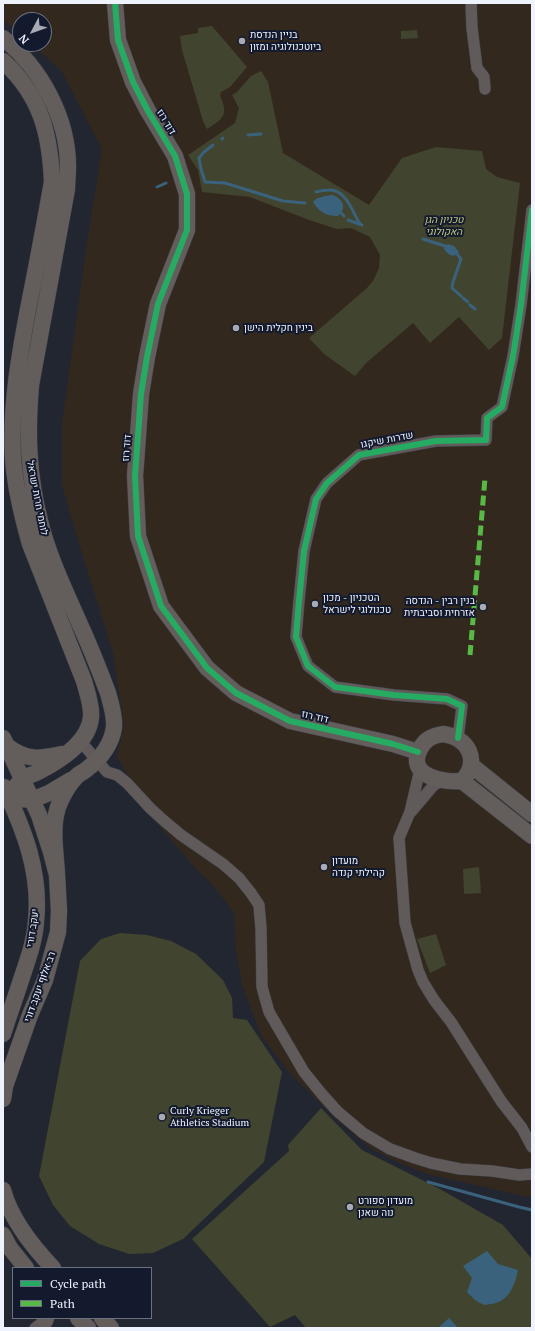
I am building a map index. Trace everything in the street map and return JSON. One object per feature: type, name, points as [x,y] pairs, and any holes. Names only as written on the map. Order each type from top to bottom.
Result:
[{"type":"main road","name":"דוד רוז","points":[[115,3],[118,40],[133,82],[148,111],[175,156],[187,194],[187,230],[158,304],[146,365],[141,394],[135,469],[138,536],[161,606],[207,668],[236,693],[290,721],[393,744],[418,752]]},
{"type":"main road","name":"לוחמי חרות ישראל","points":[[3,38],[10,43],[28,62],[54,103],[62,125],[67,149],[67,189],[31,385],[28,418],[29,457],[34,494],[49,551],[108,693],[114,725],[112,739],[106,749],[97,760],[77,776],[62,799],[56,817],[55,831],[57,875]]},
{"type":"main road","name":"לוחמי חרות ישראל","points":[[3,61],[18,77],[39,110],[46,130],[51,156],[52,182],[16,379],[13,414],[13,458],[17,488],[30,544],[84,681],[89,698],[91,718],[87,729],[75,747]]},
{"type":"main road","points":[[462,781],[469,772],[471,757],[464,743],[451,735],[434,735],[428,739],[418,752],[417,764],[420,769],[431,778],[440,781],[462,781],[532,836]]},
{"type":"main road","points":[[5,742],[20,755],[34,758],[53,756],[75,747]]},
{"type":"main road","name":"רב אלוף יעקב דורי","points":[[3,1099],[5,1086],[30,1015],[45,980],[58,932],[59,911],[57,875],[51,852],[39,815],[5,742]]},
{"type":"main road","points":[[6,791],[22,778],[37,772],[75,747]]},
{"type":"main road","points":[[470,765],[532,814]]},
{"type":"main road","points":[[6,791],[32,800],[49,793],[77,776]]},
{"type":"main road","name":"יעקב דורי","points":[[3,1034],[30,954],[36,922],[37,896],[33,862],[6,791]]},
{"type":"main road","points":[[3,1190],[6,1201],[16,1221],[28,1239],[52,1267]]},
{"type":"main road","points":[[3,1235],[10,1248],[25,1267]]},
{"type":"main road","points":[[79,1319],[88,1328]]},
{"type":"main road","points":[[103,1319],[111,1328]]},
{"type":"street","points":[[471,3],[472,28],[478,68],[484,77],[485,89]]},
{"type":"street","name":"שדרות שיקגו","points":[[458,738],[462,706],[447,699],[394,695],[335,687],[308,666],[296,637],[304,551],[316,500],[327,482],[358,455],[436,441],[486,440],[487,418],[502,407],[513,356],[521,305],[532,210]]},
{"type":"street","points":[[75,747],[97,760],[107,772],[117,775],[127,783],[150,808],[181,835],[223,864],[239,878],[251,893],[258,905],[261,935],[262,987],[269,1012],[304,1072],[337,1111],[363,1134],[390,1148],[420,1160],[460,1169],[492,1171],[519,1175],[532,1174]]},
{"type":"street","points":[[420,769],[410,812],[398,838],[405,923],[418,970],[423,982],[434,1000],[451,1022],[501,1101],[522,1128],[532,1147]]},
{"type":"street","points":[[410,812],[433,786],[440,781]]},
{"type":"shaded area","name":"הטכניון - מכון טכנולוגי לישראל","points":[[3,3],[532,3],[532,1198],[427,1174],[397,1162],[371,1149],[337,1120],[287,1070],[261,1035],[242,984],[236,950],[234,913],[212,884],[195,868],[147,811],[117,756],[124,726],[113,652],[62,485],[62,423],[87,243],[102,149],[61,70],[40,52],[52,52],[52,12],[12,12],[12,27],[3,20]]},
{"type":"green space","points":[[212,26],[247,67],[230,87],[221,92],[220,96],[224,108],[223,116],[207,129],[203,121],[182,50],[180,36],[198,33],[198,28]]},
{"type":"green space","points":[[417,30],[418,38],[401,39],[401,31]]},
{"type":"green space","name":"טכניון הגן האקולוגי","points":[[261,71],[268,82],[283,153],[369,205],[402,158],[436,147],[482,151],[486,169],[497,177],[520,183],[502,338],[489,350],[459,317],[430,343],[413,323],[366,363],[355,376],[324,354],[309,338],[366,289],[373,281],[379,268],[380,255],[370,237],[351,228],[337,229],[309,220],[250,197],[202,192],[198,170],[188,155],[235,123],[239,108],[232,95],[237,92],[251,76]]},
{"type":"green space","points":[[479,867],[481,893],[464,894],[463,869]]},
{"type":"green space","name":"Curly Krieger Athletics Stadium","points":[[120,933],[147,935],[171,941],[196,954],[223,980],[232,998],[233,1018],[247,1020],[282,1072],[264,1162],[183,1239],[153,1253],[129,1254],[99,1244],[70,1226],[53,1205],[39,1176],[80,961],[101,939]]},
{"type":"green space","points":[[436,934],[446,965],[430,973],[417,939]]},
{"type":"green space","name":"מועדון ספורט נוה שאנן","points":[[321,1108],[362,1150],[440,1189],[503,1225],[532,1259],[531,1328],[306,1328],[295,1315],[270,1327],[192,1239],[289,1151],[288,1145]]},
{"type":"water","points":[[333,195],[340,199],[343,204],[343,210],[338,216],[323,213],[313,202],[320,197]]},
{"type":"water","points":[[448,244],[454,246],[459,252],[453,256],[449,254],[444,249]]},
{"type":"water","points":[[487,1251],[498,1264],[518,1270],[513,1287],[507,1296],[497,1303],[485,1305],[477,1301],[467,1292],[472,1278],[463,1266]]},
{"type":"water","points":[[449,1318],[458,1328],[438,1328]]},
{"type":"waterway","points":[[248,135],[261,134]]},
{"type":"waterway","points":[[213,145],[199,158],[205,182],[225,183],[283,201],[305,203]]},
{"type":"waterway","points":[[157,187],[166,183]]},
{"type":"waterway","points":[[316,192],[329,190],[340,193],[348,202],[360,224]]},
{"type":"waterway","points":[[341,213],[344,216]]},
{"type":"waterway","points":[[348,220],[362,225]]},
{"type":"waterway","points":[[423,239],[445,246]]},
{"type":"waterway","points":[[457,254],[461,259],[452,288],[461,296]]},
{"type":"waterway","points":[[463,298],[468,302]]},
{"type":"waterway","points":[[470,305],[475,309]]},
{"type":"waterway","points":[[428,1182],[532,1210]]},
{"type":"marked path","points":[[470,655],[485,478]]},
{"type":"cycle path","points":[[115,3],[118,40],[133,82],[148,111],[175,156],[187,194],[187,230],[158,304],[147,357],[141,394],[135,475],[138,536],[161,606],[207,668],[236,693],[290,721],[393,744],[418,752]]},
{"type":"cycle path","points":[[458,738],[462,706],[447,699],[394,695],[335,687],[308,666],[296,637],[304,551],[316,499],[327,483],[359,455],[436,441],[486,440],[487,418],[502,407],[513,356],[521,305],[532,210]]},
{"type":"place","name":"בניין הנדסת ביוטכנולוגיה ומזון","points":[[242,41]]},
{"type":"place","name":"בינין חקלית הישן","points":[[236,328]]},
{"type":"place","name":"הטכניון - מכון טכנולוגי לישראל","points":[[315,604]]},
{"type":"place","name":"בנין רבין - הנדסה אזרחית וסביבתית","points":[[483,607]]},
{"type":"place","name":"מועדון קהילתי קנדה","points":[[324,867]]},
{"type":"place","name":"Curly Krieger Athletics Stadium","points":[[162,1117]]},
{"type":"place","name":"מועדון ספורט נוה שאנן","points":[[350,1207]]}]
